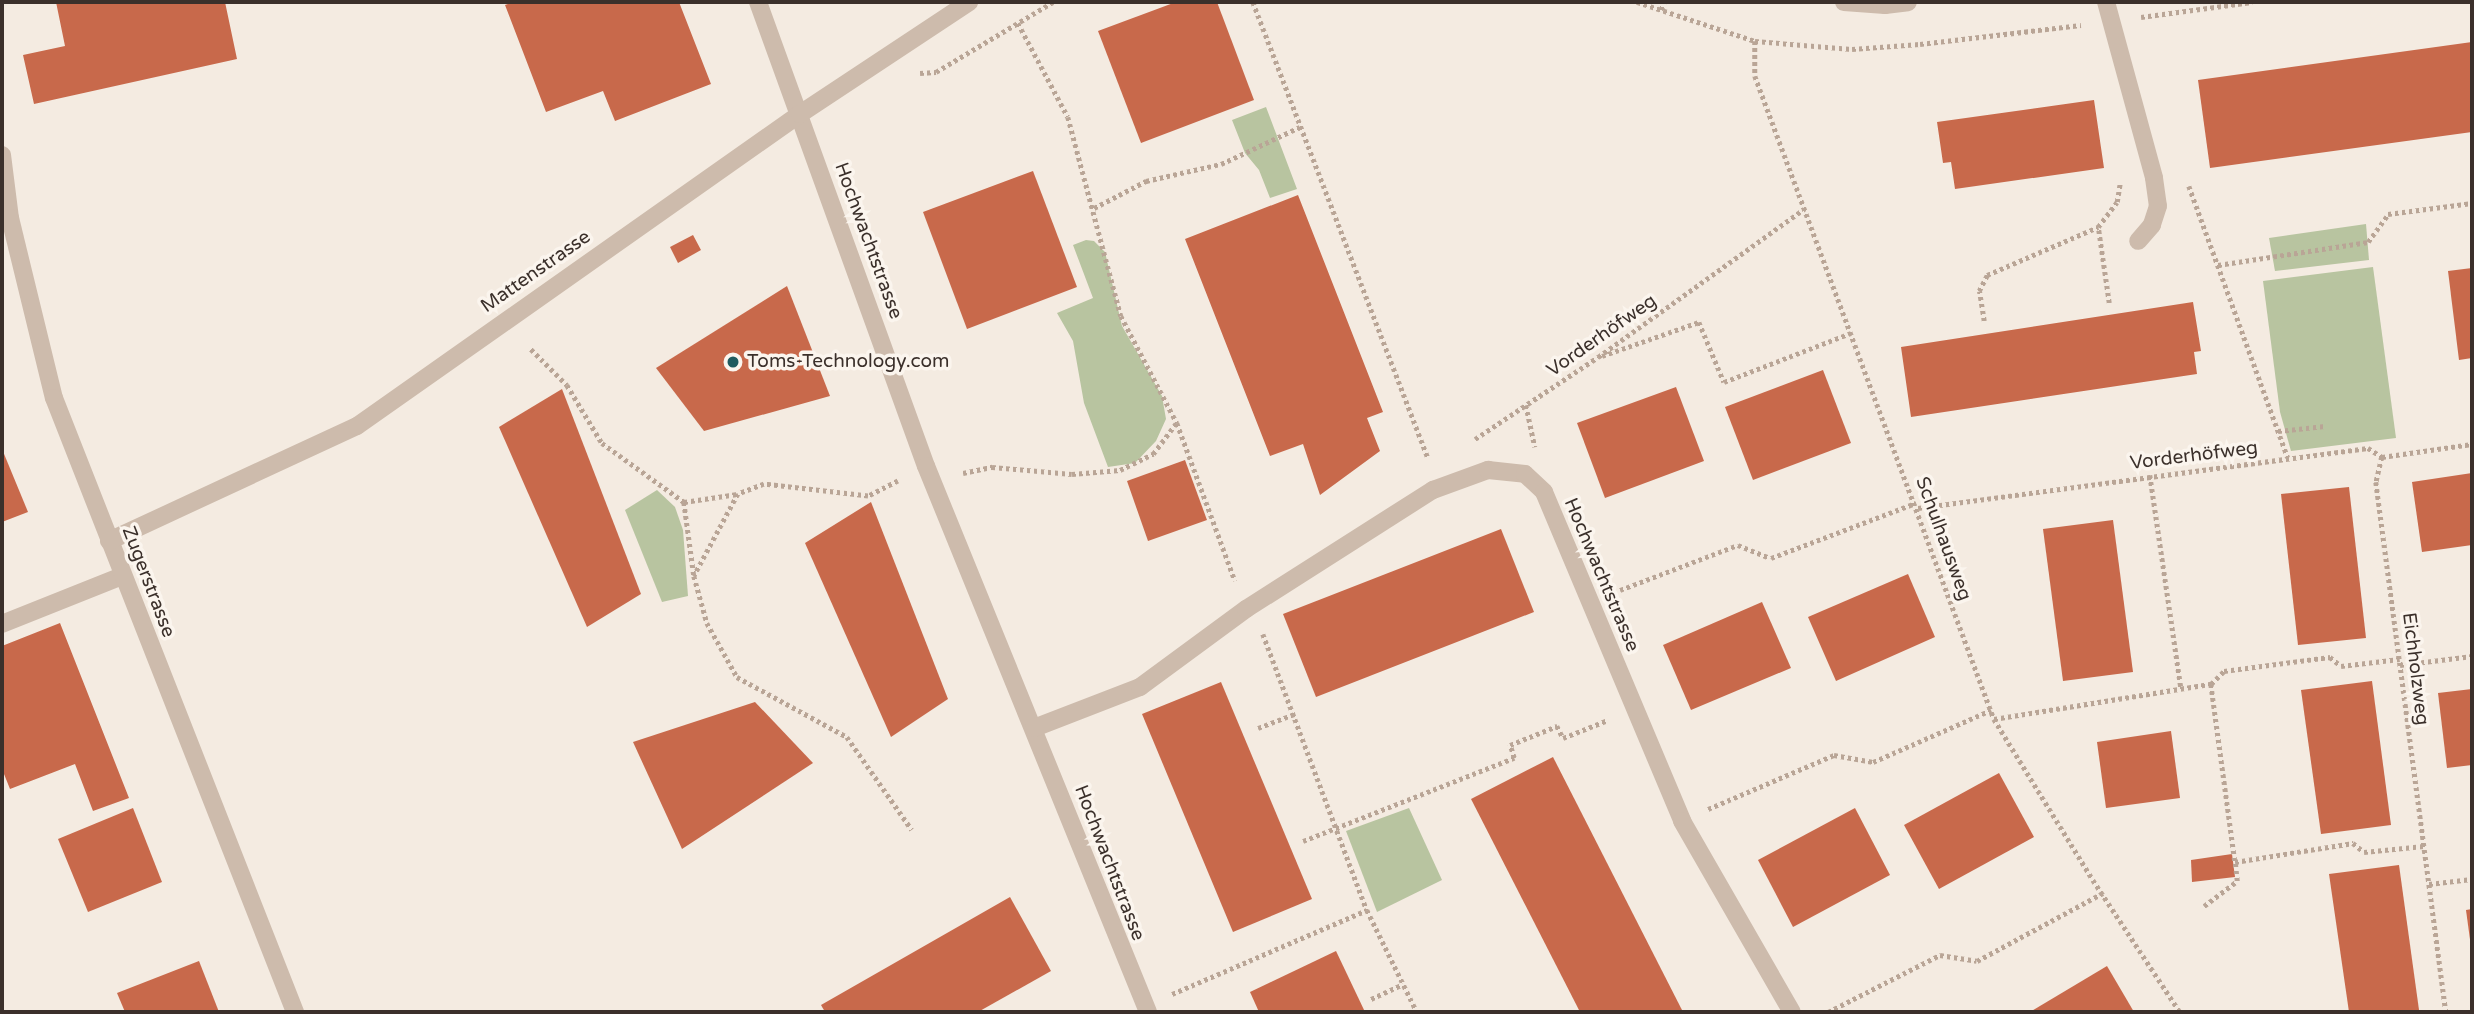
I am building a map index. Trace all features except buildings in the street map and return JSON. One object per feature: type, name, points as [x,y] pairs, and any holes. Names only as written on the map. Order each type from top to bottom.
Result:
[{"type":"street","name":"Hochwachtstrasse","points":[[758,2],[929,473],[1147,1009]]},
{"type":"street","name":"Mattenstrasse","points":[[108,541],[357,426],[800,114],[968,2]]},
{"type":"street","points":[[1844,2],[1885,5],[1908,2]]},
{"type":"street","points":[[2106,2],[2154,178],[2158,206],[2152,225],[2138,241]]},
{"type":"street","name":"Zugerstrasse","points":[[2,155],[10,218],[54,398],[108,541],[296,1012]]},
{"type":"street","name":"Hochwachtstrasse","points":[[1034,728],[1140,687],[1246,609],[1433,490],[1488,470],[1525,474],[1544,492],[1682,821],[1791,1012]]},
{"type":"street","points":[[2,624],[122,576]]},
{"type":"path","points":[[1253,2],[1432,467],[1433,490]]},
{"type":"path","points":[[1637,2],[1755,41],[1852,48],[1920,44],[2252,2]]},
{"type":"path","points":[[1661,10],[1664,2]]},
{"type":"path","points":[[1018,23],[1068,117],[1121,316],[1177,424],[1246,609],[1260,625],[1367,910],[1418,1012]]},
{"type":"path","name":"Schulhausweg","points":[[1755,41],[1755,76],[1994,719],[2180,1012]]},
{"type":"path","points":[[1094,208],[1146,181],[1221,164],[1300,127]]},
{"type":"path","points":[[1984,321],[1979,291],[1987,275],[2098,227],[2117,201],[2119,171]]},
{"type":"path","points":[[2218,265],[2368,242],[2388,214],[2472,203]]},
{"type":"path","name":"Vorderhöfweg","points":[[1463,446],[1598,357],[1804,209]]},
{"type":"path","points":[[2199,214],[2288,458]]},
{"type":"path","points":[[2098,227],[2109,303]]},
{"type":"path","points":[[1598,357],[1699,322],[1724,383],[1851,333]]},
{"type":"path","points":[[531,349],[567,385],[603,443],[684,502],[738,494],[764,484],[868,496],[929,473],[992,467],[1072,474],[1120,470],[1153,454],[1177,424]]},
{"type":"path","points":[[2278,431],[2325,426]]},
{"type":"path","name":"Vorderhöfweg","points":[[1612,593],[1738,545],[1771,558],[1917,506],[2368,448],[2382,457],[2472,444]]},
{"type":"path","name":"Eichholzweg","points":[[2382,457],[2376,482],[2446,1012]]},
{"type":"path","points":[[2150,475],[2181,688]]},
{"type":"path","points":[[694,576],[738,494]]},
{"type":"path","points":[[684,502],[694,576],[707,623],[737,677],[847,737],[912,830]]},
{"type":"path","points":[[1224,590],[1246,575]]},
{"type":"path","points":[[1994,719],[2211,684],[2224,671],[2330,657],[2341,666],[2472,656]]},
{"type":"path","points":[[2204,906],[2237,881],[2211,684]]},
{"type":"path","points":[[1303,841],[1514,758],[1510,745],[1556,726],[1563,738],[1634,709]]},
{"type":"path","points":[[1682,821],[1834,754],[1873,762],[1991,710]]},
{"type":"path","points":[[1258,728],[1294,714]]},
{"type":"path","points":[[2235,862],[2353,843],[2364,852],[2424,846]]},
{"type":"path","points":[[2429,884],[2472,879]]},
{"type":"path","points":[[1828,1012],[1940,955],[1977,961],[2103,893]]},
{"type":"path","points":[[1147,1009],[1367,910]]},
{"type":"path","points":[[1371,999],[1403,984]]},
{"type":"green space","points":[[1266,107],[1297,189],[1270,198],[1259,170],[1245,153],[1232,120]]},
{"type":"green space","points":[[2366,224],[2369,260],[2275,271],[2269,238]]},
{"type":"green space","points":[[1086,240],[1094,241],[1105,252],[1122,326],[1162,396],[1166,419],[1156,441],[1135,463],[1108,467],[1084,403],[1073,341],[1057,313],[1093,298],[1073,245]]},
{"type":"green space","points":[[2373,267],[2396,438],[2291,451],[2280,412],[2263,281]]},
{"type":"green space","points":[[657,490],[675,507],[683,530],[688,596],[662,602],[625,510]]},
{"type":"green space","points":[[1409,808],[1442,880],[1377,912],[1346,831]]},
{"type":"place","name":"Toms-Technology.com","points":[[733,362]]}]
